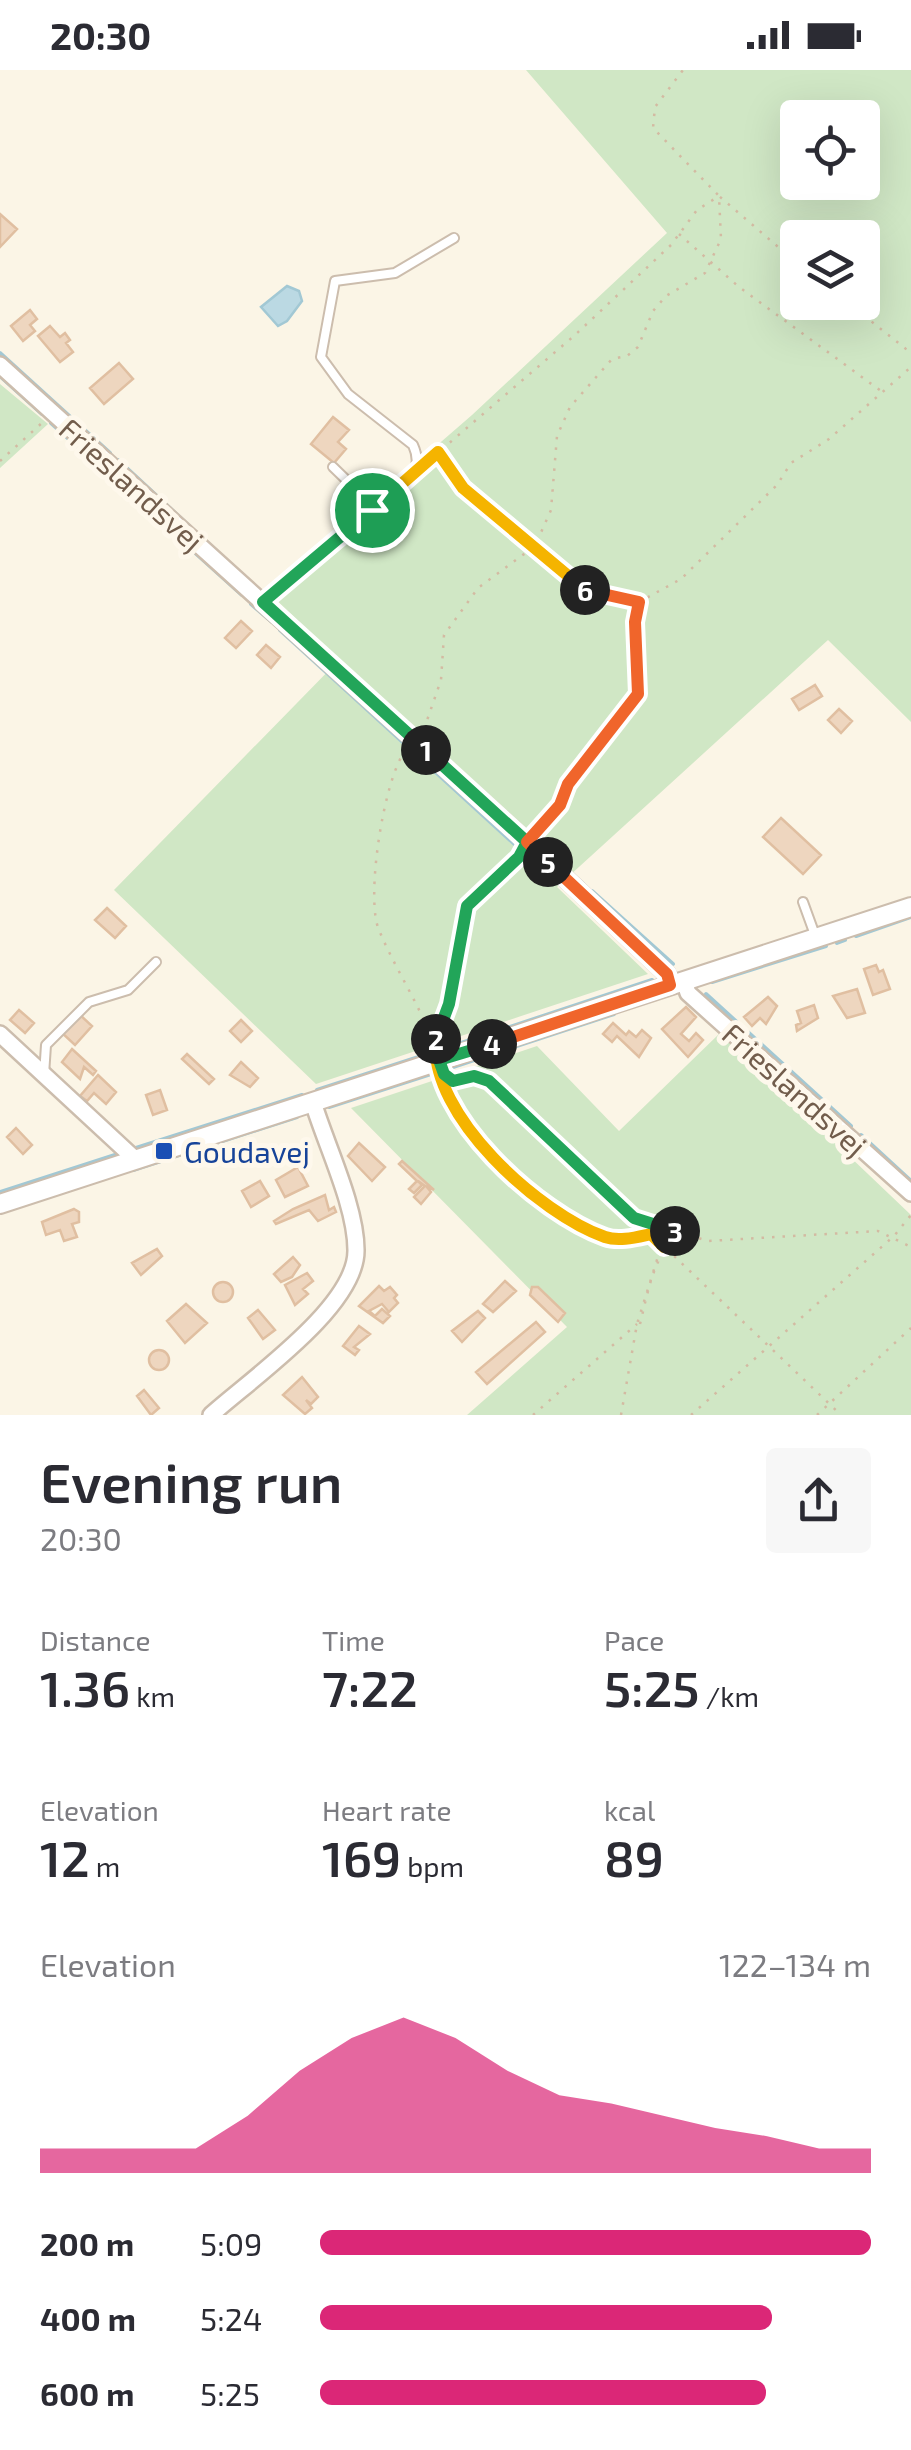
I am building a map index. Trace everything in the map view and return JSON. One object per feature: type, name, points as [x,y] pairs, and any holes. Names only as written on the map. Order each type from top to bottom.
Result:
[{"type":"street","name":"Frieslandsvej","points":[[0,365],[263,602],[410,745],[527,842],[911,1193]]},
{"type":"street","points":[[0,1204],[911,907]]},
{"type":"street","points":[[0,1034],[136,1160]]},
{"type":"street","points":[[211,1415],[329,1308],[354,1270],[352,1224],[312,1102]]},
{"type":"lane","points":[[263,602],[418,471],[414,445],[348,394],[321,358],[335,281],[394,273],[454,238]]},
{"type":"lane","points":[[332,467],[372,510]]},
{"type":"lane","points":[[803,902],[816,938]]},
{"type":"lane","points":[[44,1075],[46,1045],[89,1002],[128,990],[156,962]]},
{"type":"path","points":[[682,70],[655,107],[653,128],[719,196],[780,249]]},
{"type":"path","points":[[418,471],[574,336],[679,234],[697,210],[719,196]]},
{"type":"path","points":[[651,1234],[608,1239],[561,1215],[512,1178],[452,1105],[422,1010],[376,926],[377,876],[389,786],[396,761],[428,724],[441,680],[444,635],[478,588],[535,546],[550,510],[558,436],[570,408],[612,358],[627,356],[638,346],[653,311],[666,296],[705,273],[721,240],[719,196]]},
{"type":"path","points":[[679,234],[882,392]]},
{"type":"path","points":[[870,320],[911,353]]},
{"type":"path","points":[[438,452],[463,488],[535,546],[572,583],[592,594],[639,602],[681,579],[777,485],[790,462],[829,439],[911,367]]},
{"type":"path","points":[[0,461],[53,413]]},
{"type":"path","points":[[639,602],[635,622],[638,694],[568,784],[560,805],[527,842],[519,857],[467,906],[449,1004],[436,1036],[439,1060],[448,1079],[474,1076],[489,1081],[771,1345],[840,1415]]},
{"type":"path","points":[[691,1415],[894,1236],[911,1215]]},
{"type":"path","points":[[634,1218],[708,1242],[833,1232],[894,1236],[911,1247]]},
{"type":"path","points":[[621,1415],[639,1324],[663,1246],[678,1233]]},
{"type":"path","points":[[533,1415],[639,1324]]},
{"type":"path","points":[[818,1415],[911,1328]]},
{"type":"green space","points":[[526,70],[911,70],[911,722],[828,640],[557,887],[648,974],[316,1084],[114,890],[339,660],[268,592],[472,415],[667,233]]},
{"type":"green space","points":[[0,384],[48,424],[0,468]]},
{"type":"green space","points":[[720,1033],[911,1215],[911,1415],[467,1415],[567,1327],[351,1108],[537,1046],[619,1131]]},
{"type":"water","points":[[287,286],[299,291],[302,301],[287,321],[278,326],[261,307]]},
{"type":"building","points":[[0,214],[17,229],[0,247]]},
{"type":"building","points":[[30,310],[37,319],[30,325],[35,331],[23,341],[11,326]]},
{"type":"building","points":[[50,326],[60,337],[65,333],[70,340],[66,343],[73,352],[60,362],[38,336]]},
{"type":"building","points":[[119,363],[133,379],[104,404],[90,388]]},
{"type":"building","points":[[333,417],[349,430],[338,442],[346,449],[334,463],[311,444]]},
{"type":"building","points":[[241,621],[252,631],[236,648],[225,638]]},
{"type":"building","points":[[266,645],[280,657],[271,668],[257,655]]},
{"type":"building","points":[[815,685],[822,696],[799,710],[792,699]]},
{"type":"building","points":[[839,709],[852,721],[841,733],[828,720]]},
{"type":"building","points":[[781,818],[821,855],[803,874],[763,837]]},
{"type":"building","points":[[107,908],[126,926],[115,938],[95,920]]},
{"type":"building","points":[[876,965],[879,972],[883,970],[890,989],[873,995],[864,969]]},
{"type":"building","points":[[857,989],[865,1013],[847,1018],[833,996]]},
{"type":"building","points":[[768,997],[777,1006],[766,1024],[760,1018],[752,1026],[744,1017]]},
{"type":"building","points":[[814,1005],[818,1018],[797,1031],[796,1025],[801,1023],[797,1011]]},
{"type":"building","points":[[686,1007],[696,1017],[681,1034],[689,1041],[696,1033],[703,1040],[688,1057],[662,1029]]},
{"type":"building","points":[[19,1010],[34,1023],[25,1033],[10,1020]]},
{"type":"building","points":[[79,1014],[92,1026],[75,1045],[62,1033]]},
{"type":"building","points":[[241,1020],[252,1031],[241,1042],[230,1031]]},
{"type":"building","points":[[613,1023],[626,1035],[629,1031],[636,1037],[642,1030],[651,1038],[639,1057],[617,1036],[612,1042],[603,1034]]},
{"type":"building","points":[[72,1049],[96,1071],[93,1075],[84,1067],[80,1079],[62,1062]]},
{"type":"building","points":[[187,1054],[214,1079],[209,1084],[182,1059]]},
{"type":"building","points":[[241,1062],[258,1078],[250,1087],[230,1075]]},
{"type":"building","points":[[98,1075],[116,1092],[106,1104],[94,1093],[87,1101],[80,1096]]},
{"type":"building","points":[[160,1090],[167,1110],[153,1115],[146,1095]]},
{"type":"building","points":[[16,1128],[32,1145],[23,1154],[7,1137]]},
{"type":"building","points":[[359,1143],[385,1167],[372,1181],[348,1156]]},
{"type":"building","points":[[402,1161],[434,1190],[426,1186],[431,1192],[421,1204],[414,1197],[425,1186],[418,1181],[422,1185],[414,1193],[409,1189],[417,1181],[399,1164]]},
{"type":"building","points":[[298,1167],[308,1186],[285,1197],[276,1180]]},
{"type":"building","points":[[260,1181],[269,1196],[251,1207],[242,1191]]},
{"type":"building","points":[[325,1195],[329,1210],[334,1207],[336,1212],[318,1221],[309,1210],[276,1224],[274,1221],[293,1209]]},
{"type":"building","points":[[74,1209],[79,1212],[79,1222],[72,1224],[77,1237],[64,1241],[60,1230],[46,1235],[42,1222]]},
{"type":"building","points":[[157,1249],[162,1256],[141,1275],[132,1263]]},
{"type":"building","points":[[293,1257],[300,1265],[292,1277],[281,1282],[274,1274]]},
{"type":"building","points":[[307,1273],[313,1281],[303,1289],[308,1294],[295,1305],[285,1285]]},
{"type":"building","points":[[505,1281],[516,1291],[493,1312],[483,1304]]},
{"type":"building","points":[[223,1282],[233,1292],[223,1302],[213,1292]]},
{"type":"building","points":[[379,1286],[384,1291],[390,1287],[398,1303],[389,1312],[382,1304],[369,1311],[375,1316],[382,1309],[390,1316],[383,1323],[359,1306]]},
{"type":"building","points":[[532,1287],[538,1287],[565,1313],[558,1322],[530,1295]]},
{"type":"building","points":[[186,1304],[207,1323],[185,1343],[167,1321]]},
{"type":"building","points":[[258,1310],[275,1330],[263,1339],[248,1318]]},
{"type":"building","points":[[478,1311],[485,1318],[462,1342],[452,1331]]},
{"type":"building","points":[[536,1322],[545,1332],[487,1384],[476,1372]]},
{"type":"building","points":[[359,1326],[370,1334],[354,1347],[359,1350],[355,1355],[343,1346]]},
{"type":"building","points":[[159,1350],[169,1360],[159,1370],[149,1360]]},
{"type":"building","points":[[302,1377],[318,1397],[311,1404],[306,1400],[312,1408],[305,1414],[283,1395]]},
{"type":"building","points":[[144,1390],[159,1408],[151,1415],[137,1396]]},
{"type":"waterway","points":[[0,353],[110,453]]},
{"type":"waterway","points":[[0,376],[42,414]]},
{"type":"waterway","points":[[51,423],[242,595]]},
{"type":"waterway","points":[[118,460],[214,549]]},
{"type":"waterway","points":[[251,604],[272,622]]},
{"type":"waterway","points":[[280,630],[521,850]]},
{"type":"waterway","points":[[527,855],[576,898]]},
{"type":"waterway","points":[[572,874],[583,884]]},
{"type":"waterway","points":[[592,891],[673,964]]},
{"type":"waterway","points":[[856,936],[911,917]]},
{"type":"waterway","points":[[837,943],[845,940]]},
{"type":"waterway","points":[[712,982],[826,946]]},
{"type":"waterway","points":[[440,1050],[652,980]]},
{"type":"waterway","points":[[706,994],[851,1126]]},
{"type":"waterway","points":[[447,1069],[614,1014]]},
{"type":"waterway","points":[[317,1090],[431,1053]]},
{"type":"waterway","points":[[329,1107],[437,1072]]},
{"type":"waterway","points":[[136,1148],[302,1095]]},
{"type":"waterway","points":[[133,1170],[297,1117]]},
{"type":"waterway","points":[[861,1135],[911,1181]]},
{"type":"waterway","points":[[0,1192],[115,1155]]},
{"type":"place","name":"Goudavej","points":[[164,1151]]},
{"type":"route","points":[[372,510],[263,602],[527,842],[519,857],[467,906],[449,1004],[435,1048],[452,1105],[480,1144],[512,1178],[561,1215],[608,1239],[651,1234],[664,1247],[678,1233],[634,1218],[489,1081],[474,1076],[448,1079],[439,1060],[670,985],[667,974],[527,842],[560,805],[568,784],[638,694],[635,622],[639,602],[592,594],[572,583],[532,543],[463,488],[438,452],[410,482],[372,510]]}]
